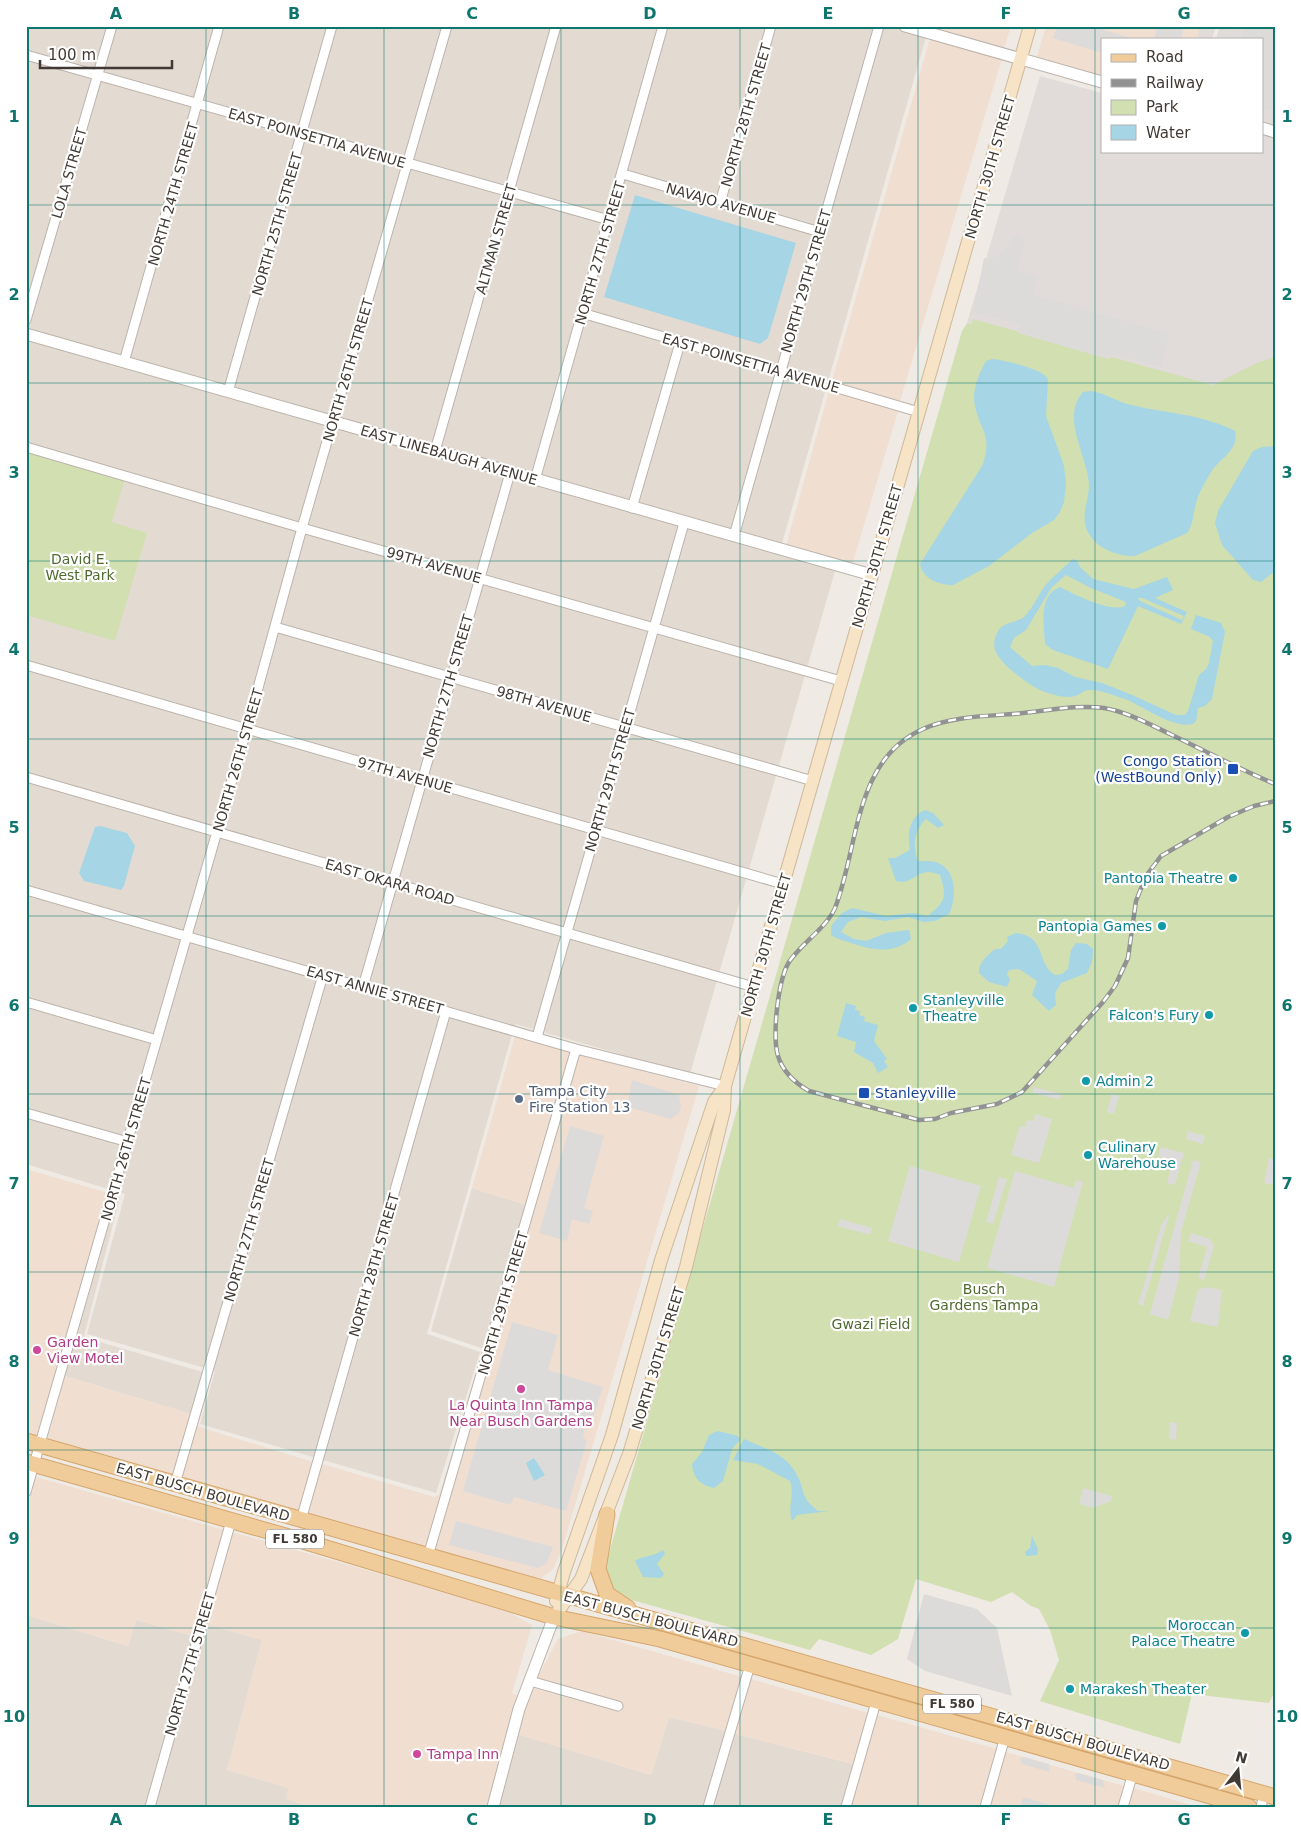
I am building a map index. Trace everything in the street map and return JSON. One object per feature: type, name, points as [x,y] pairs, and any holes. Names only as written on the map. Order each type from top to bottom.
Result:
[{"type":"main road","name":"NORTH 30TH STREET","points":[[564,1594],[581,1579],[607,1514],[628,1454],[686,1267],[724,1110],[725,1086],[1030,26]]},
{"type":"main road","name":"NORTH 30TH STREET","points":[[554,1617],[564,1594],[612,1436],[667,1242],[714,1102],[725,1086]]},
{"type":"main road","name":"EAST BUSCH BOULEVARD","points":[[33,1443],[1098,1745],[1267,1799]]},
{"type":"main road","name":"EAST BUSCH BOULEVARD","points":[[30,1463],[554,1617],[660,1640],[1249,1807]]},
{"type":"main road","points":[[231,1521],[238,1515],[245,1513],[290,1526],[296,1526],[301,1520]]},
{"type":"main road","points":[[607,1514],[598,1569],[603,1586],[607,1594],[640,1615]]},
{"type":"main road","points":[[750,1665],[756,1659],[764,1658],[849,1674]]},
{"type":"main road","points":[[1005,1737],[1038,1735],[1098,1745]]},
{"type":"street","name":"LOLA STREET","points":[[26,320],[112,26]]},
{"type":"street","name":"NORTH 24TH STREET","points":[[124,362],[199,104],[219,26]]},
{"type":"street","name":"NORTH 25TH STREET","points":[[228,392],[303,134],[332,26]]},
{"type":"street","name":"NORTH 26TH STREET","points":[[26,1492],[33,1443],[128,1142],[447,26]]},
{"type":"street","name":"ALTMAN STREET","points":[[435,452],[556,26]]},
{"type":"street","name":"NORTH 27TH STREET","points":[[535,480],[664,26]]},
{"type":"street","name":"NORTH 28TH STREET","points":[[720,203],[771,26]]},
{"type":"street","name":"NORTH 29TH STREET","points":[[734,536],[879,26]]},
{"type":"street","points":[[905,26],[1101,82]]},
{"type":"street","name":"EAST POINSETTIA AVENUE","points":[[26,55],[609,220]]},
{"type":"street","name":"NAVAJO AVENUE","points":[[623,174],[820,232]]},
{"type":"street","name":"EAST POINSETTIA AVENUE","points":[[582,312],[680,343],[919,412]]},
{"type":"street","name":"EAST LINEBAUGH AVENUE","points":[[26,334],[872,575]]},
{"type":"street","points":[[632,508],[680,343]]},
{"type":"street","name":"99TH AVENUE","points":[[26,446],[302,528],[841,681]]},
{"type":"street","name":"NORTH 27TH STREET","points":[[363,987],[510,473]]},
{"type":"street","name":"NORTH 29TH STREET","points":[[537,1036],[684,523]]},
{"type":"street","name":"98TH AVENUE","points":[[276,626],[813,781]]},
{"type":"street","name":"97TH AVENUE","points":[[26,665],[783,884]]},
{"type":"street","name":"EAST OKARA ROAD","points":[[26,777],[754,987]]},
{"type":"street","name":"EAST ANNIE STREET","points":[[26,890],[537,1036],[576,1049],[725,1086]]},
{"type":"street","name":"NORTH 27TH STREET","points":[[175,1484],[323,975]]},
{"type":"street","points":[[26,1002],[157,1040]]},
{"type":"street","name":"NORTH 28TH STREET","points":[[301,1520],[446,1011]]},
{"type":"street","name":"NORTH 29TH STREET","points":[[428,1556],[576,1049]]},
{"type":"street","points":[[26,1113],[128,1142]]},
{"type":"street","name":"NORTH 27TH STREET","points":[[150,1807],[231,1521]]},
{"type":"street","name":"NORTH 30TH STREET","points":[[493,1807],[519,1709],[554,1617]]},
{"type":"street","points":[[708,1807],[750,1665]]},
{"type":"street","points":[[530,1681],[618,1706]]},
{"type":"street","points":[[846,1807],[876,1702]]},
{"type":"street","points":[[985,1807],[1005,1737]]},
{"type":"street","points":[[1123,1807],[1132,1774]]},
{"type":"shaded area","points":[[26,26],[889,26],[926,37],[779,554],[835,571],[690,1074],[515,1024],[427,1334],[480,1352],[436,1493],[200,1424],[215,1371],[87,1334],[125,1194],[26,1164]]},
{"type":"shaded area","points":[[930,26],[1011,26],[1004,48]]},
{"type":"shaded area","points":[[1046,26],[1200,26],[1197,38],[1101,38],[1101,76],[1037,57]]},
{"type":"shaded area","points":[[1057,26],[1091,26],[1130,38],[1101,38],[1101,53],[1053,38]]},
{"type":"shaded area","points":[[1158,26],[1184,26],[1181,38],[1154,38]]},
{"type":"shaded area","points":[[1200,26],[1216,26],[1212,38],[1197,38]]},
{"type":"shaded area","points":[[1220,26],[1275,26],[1275,412],[967,323],[1040,76],[1101,93],[1101,152],[1264,152],[1264,38],[1216,38]]},
{"type":"shaded area","points":[[1245,26],[1275,26],[1275,112],[1264,109],[1264,38],[1241,38]]},
{"type":"shaded area","points":[[930,38],[1002,58],[900,401],[832,381]]},
{"type":"shaded area","points":[[1017,233],[1025,241],[1017,270],[1038,276],[1033,294],[1169,334],[1161,368],[1115,355],[1108,359],[1018,333],[1019,325],[973,312],[984,258],[992,259],[1003,251]]},
{"type":"shaded area","points":[[829,391],[898,411],[852,565],[786,546]]},
{"type":"shaded area","points":[[515,1036],[570,1052],[526,1205],[472,1188]]},
{"type":"shaded area","points":[[579,1055],[699,1086],[562,1549],[553,1569],[540,1579],[435,1551]]},
{"type":"shaded area","points":[[632,1080],[679,1095],[681,1107],[678,1114],[670,1119],[632,1108],[628,1102]]},
{"type":"shaded area","points":[[1034,1087],[1061,1094],[1060,1100],[1033,1093]]},
{"type":"shaded area","points":[[1112,1094],[1119,1096],[1114,1114],[1107,1112]]},
{"type":"shaded area","points":[[1035,1114],[1052,1119],[1039,1163],[1011,1155],[1020,1126],[1025,1127],[1027,1120],[1033,1121]]},
{"type":"shaded area","points":[[570,1126],[604,1136],[584,1208],[593,1211],[589,1224],[572,1219],[567,1241],[539,1233]]},
{"type":"shaded area","points":[[1188,1131],[1205,1136],[1203,1144],[1186,1139]]},
{"type":"shaded area","points":[[1161,1147],[1184,1153],[1175,1185],[1167,1183],[1173,1161],[1158,1156]]},
{"type":"shaded area","points":[[1269,1158],[1275,1159],[1275,1185],[1264,1183]]},
{"type":"shaded area","points":[[1193,1160],[1201,1162],[1181,1232],[1179,1278],[1168,1320],[1150,1314]]},
{"type":"shaded area","points":[[910,1166],[981,1186],[959,1262],[888,1241]]},
{"type":"shaded area","points":[[26,1169],[108,1193],[38,1438],[26,1435]]},
{"type":"shaded area","points":[[1015,1171],[1074,1188],[1076,1180],[1083,1182],[1054,1287],[987,1268]]},
{"type":"shaded area","points":[[999,1177],[1007,1179],[993,1224],[986,1222]]},
{"type":"shaded area","points":[[472,1188],[526,1205],[484,1352],[481,1348],[431,1331]]},
{"type":"shaded area","points":[[117,1196],[120,1197],[84,1336],[203,1372],[191,1414],[65,1376]]},
{"type":"shaded area","points":[[1170,1212],[1143,1306],[1138,1304],[1161,1225]]},
{"type":"shaded area","points":[[840,1219],[872,1228],[870,1235],[838,1226]]},
{"type":"shaded area","points":[[1191,1233],[1210,1239],[1214,1246],[1204,1280],[1198,1278],[1207,1247],[1188,1241]]},
{"type":"shaded area","points":[[1206,1287],[1222,1290],[1218,1327],[1190,1321],[1198,1290]]},
{"type":"shaded area","points":[[512,1322],[558,1335],[548,1370],[603,1387],[592,1421],[587,1421],[583,1437],[587,1441],[566,1511],[514,1497],[511,1505],[463,1491]]},
{"type":"shaded area","points":[[480,1363],[444,1490],[441,1489]]},
{"type":"shaded area","points":[[65,1376],[191,1414],[172,1477],[47,1441]]},
{"type":"shaded area","points":[[1170,1422],[1177,1423],[1176,1440],[1169,1439]]},
{"type":"shaded area","points":[[196,1426],[313,1462],[299,1513],[181,1479]]},
{"type":"shaded area","points":[[322,1464],[434,1497],[439,1495],[441,1489],[444,1490],[426,1549],[307,1515]]},
{"type":"shaded area","points":[[36,1477],[224,1530],[193,1636],[136,1620],[128,1646],[26,1615],[26,1508]]},
{"type":"shaded area","points":[[1083,1488],[1112,1496],[1111,1501],[1093,1508],[1079,1504]]},
{"type":"shaded area","points":[[456,1521],[553,1547],[547,1563],[538,1568],[449,1545]]},
{"type":"shaded area","points":[[232,1532],[503,1609],[532,1625],[512,1693],[519,1696],[488,1807],[311,1807],[286,1799],[288,1788],[227,1770],[262,1640],[206,1624]]},
{"type":"shaded area","points":[[924,1594],[977,1609],[997,1628],[1012,1696],[925,1671],[907,1659]]},
{"type":"shaded area","points":[[26,1615],[128,1646],[136,1620],[193,1636],[145,1807],[26,1807]]},
{"type":"shaded area","points":[[206,1624],[262,1640],[227,1770],[289,1788],[287,1799],[311,1807],[154,1807]]},
{"type":"shaded area","points":[[582,1631],[742,1677],[726,1731],[669,1717],[651,1775],[517,1734],[532,1688],[621,1712],[623,1703],[537,1679],[558,1639]]},
{"type":"shaded area","points":[[751,1679],[868,1713],[853,1764],[735,1734]]},
{"type":"shaded area","points":[[877,1715],[997,1749],[980,1807],[850,1807]]},
{"type":"shaded area","points":[[669,1717],[726,1731],[704,1807],[498,1807],[517,1734],[651,1775]]},
{"type":"shaded area","points":[[735,1734],[853,1764],[841,1807],[713,1807]]},
{"type":"shaded area","points":[[1006,1752],[1124,1786],[1118,1807],[989,1807]]},
{"type":"shaded area","points":[[1024,1757],[1049,1764],[1050,1772],[1022,1764],[1020,1758]]},
{"type":"shaded area","points":[[1079,1773],[1103,1780],[1105,1788],[1076,1780],[1075,1774]]},
{"type":"shaded area","points":[[1133,1788],[1198,1807],[1128,1807]]},
{"type":"shaded area","points":[[1023,1797],[1056,1807],[1028,1807],[1021,1805]]},
{"type":"green space","name":"Busch Gardens Tampa","points":[[973,319],[1213,385],[1259,362],[1275,357],[1275,1691],[1269,1703],[1192,1694],[1180,1744],[1040,1701],[1059,1660],[1050,1630],[1039,1609],[1031,1606],[1012,1592],[991,1602],[916,1579],[898,1639],[871,1655],[819,1639],[810,1650],[621,1597],[607,1581],[607,1560],[962,331],[967,323],[972,324]]},
{"type":"green space","name":"David E. West Park","points":[[26,449],[125,478],[112,522],[147,533],[115,641],[26,615]]},
{"type":"water","points":[[635,195],[796,243],[768,338],[760,344],[604,297]]},
{"type":"water","points":[[992,359],[1014,363],[1031,369],[1045,375],[1048,379],[1046,416],[1064,466],[1066,483],[1064,502],[1054,520],[1032,533],[989,566],[953,585],[942,584],[924,574],[920,564],[982,466],[987,445],[986,437],[975,408],[974,393],[986,361]]},
{"type":"water","points":[[1091,391],[1127,404],[1196,417],[1235,431],[1232,449],[1211,472],[1200,493],[1191,526],[1187,533],[1135,556],[1109,551],[1098,544],[1089,534],[1085,522],[1089,491],[1088,474],[1077,438],[1074,414],[1083,392]]},
{"type":"water","points":[[1275,446],[1275,571],[1261,582],[1253,580],[1222,545],[1215,523],[1218,511],[1253,451],[1262,447]]},
{"type":"water","points":[[1073,559],[1093,579],[1134,589],[1167,577],[1173,590],[1155,598],[1187,612],[1181,624],[1138,606],[1108,669],[1053,650],[1045,644],[1044,611],[1048,597],[1053,591],[1060,587],[1083,598],[1111,607],[1125,606],[1126,602],[1091,588],[1066,575],[1052,587],[1026,630],[1014,638],[1010,647],[1032,666],[1045,665],[1058,668],[1075,677],[1102,683],[1176,715],[1185,715],[1188,711],[1199,675],[1206,669],[1209,663],[1213,641],[1210,637],[1191,629],[1196,615],[1221,623],[1225,632],[1212,699],[1205,706],[1198,708],[1194,723],[1184,725],[1167,720],[1125,699],[1098,691],[1087,690],[1071,697],[1058,696],[1046,692],[1023,679],[997,655],[994,647],[996,635],[1000,628],[1024,617],[1045,586]],"holes":[[[1138,598],[1184,616],[1182,620],[1140,601]]]},
{"type":"water","points":[[925,810],[933,813],[944,825],[938,828],[926,819],[922,823],[915,839],[916,856],[918,861],[936,862],[947,869],[954,888],[949,914],[935,921],[924,922],[908,917],[885,921],[861,917],[848,922],[841,932],[854,939],[866,941],[886,933],[909,930],[911,939],[902,945],[884,950],[865,947],[831,935],[831,926],[842,913],[852,908],[886,916],[913,913],[928,916],[942,902],[944,889],[940,875],[926,872],[908,881],[896,881],[888,858],[895,858],[910,850],[910,827],[915,817]]},
{"type":"water","points":[[100,826],[127,833],[135,846],[124,886],[121,890],[84,881],[79,873],[95,827]]},
{"type":"water","points":[[1016,933],[1026,935],[1032,939],[1037,945],[1045,964],[1055,975],[1062,974],[1068,969],[1071,950],[1076,943],[1087,944],[1093,949],[1092,962],[1087,973],[1061,983],[1055,993],[1056,1005],[1049,1011],[1032,995],[1037,981],[1019,969],[1009,970],[1007,975],[1010,979],[1007,987],[989,982],[979,973],[980,966],[986,957],[995,949],[1001,949],[1008,941],[1007,937]]},
{"type":"water","points":[[846,1003],[856,1006],[855,1010],[860,1011],[859,1015],[865,1017],[864,1021],[878,1025],[874,1041],[887,1059],[884,1061],[888,1067],[878,1073],[873,1063],[854,1052],[856,1042],[837,1036]]},
{"type":"water","points":[[718,1431],[738,1436],[740,1440],[732,1449],[723,1481],[714,1488],[698,1480],[692,1464],[702,1452],[709,1435]]},
{"type":"water","points":[[744,1439],[774,1452],[786,1461],[797,1475],[805,1498],[818,1511],[829,1511],[797,1515],[792,1521],[790,1481],[758,1464],[733,1460]]},
{"type":"water","points":[[534,1458],[545,1475],[534,1481],[526,1463]]},
{"type":"water","points":[[1032,1536],[1038,1549],[1037,1555],[1026,1556],[1025,1552],[1030,1548]]},
{"type":"water","points":[[663,1550],[665,1554],[657,1564],[664,1574],[661,1578],[643,1577],[635,1561]]},
{"type":"railway","points":[[1275,784],[1138,719],[1104,708],[1070,708],[967,718],[944,722],[923,729],[900,743],[883,761],[871,783],[862,807],[843,884],[835,908],[826,922],[794,955],[785,970],[779,994],[776,1022],[776,1047],[783,1067],[794,1081],[809,1091],[919,1120],[935,1119],[951,1113],[997,1104],[1022,1092],[1103,1002],[1115,986],[1128,958],[1136,901],[1146,876],[1161,856],[1228,817],[1254,806],[1275,801]]},
{"type":"place","name":"Congo Station (WestBound Only)","points":[[1233,769]]},
{"type":"place","name":"Pantopia Theatre","points":[[1233,878]]},
{"type":"place","name":"Pantopia Games","points":[[1162,926]]},
{"type":"place","name":"Stanleyville Theatre","points":[[913,1008]]},
{"type":"place","name":"Falcon's Fury","points":[[1209,1015]]},
{"type":"place","name":"Admin 2","points":[[1086,1081]]},
{"type":"place","name":"Stanleyville","points":[[864,1093]]},
{"type":"place","name":"Tampa City Fire Station 13","points":[[519,1099]]},
{"type":"place","name":"Culinary Warehouse","points":[[1088,1155]]},
{"type":"place","name":"Garden View Motel","points":[[37,1350]]},
{"type":"place","name":"La Quinta Inn Tampa Near Busch Gardens","points":[[521,1389]]},
{"type":"place","name":"Moroccan Palace Theatre","points":[[1245,1633]]},
{"type":"place","name":"Marakesh Theater","points":[[1070,1689]]},
{"type":"place","name":"Tampa Inn","points":[[417,1754]]},
{"type":"park label","name":"Gwazi Field","points":[[871,1324]]}]
